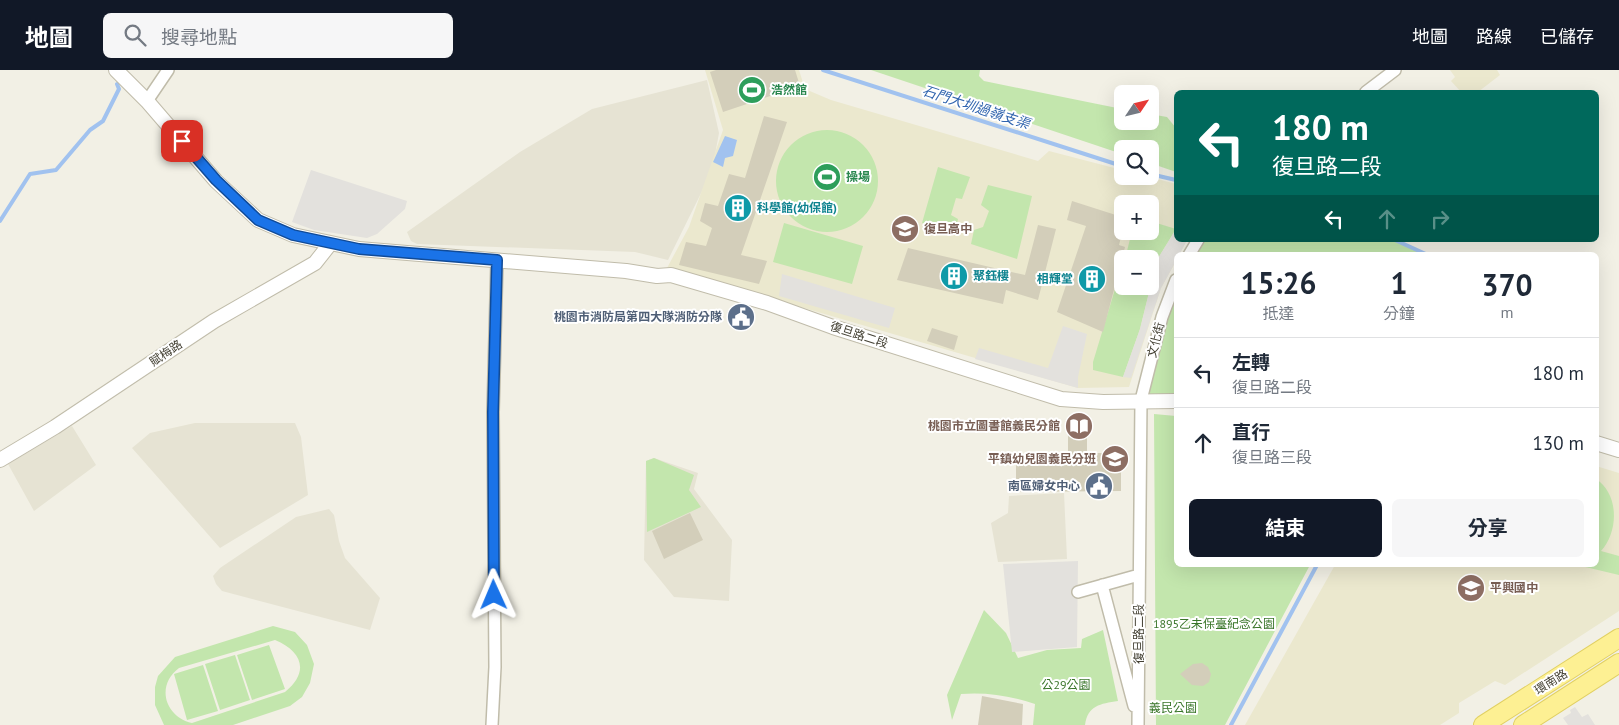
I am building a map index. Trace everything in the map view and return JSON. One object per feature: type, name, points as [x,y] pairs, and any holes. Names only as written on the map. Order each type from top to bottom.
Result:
[{"type":"main road","name":"環南路","points":[[1491,723],[1619,638]]},
{"type":"main road","name":"環南路","points":[[1523,725],[1619,663]]},
{"type":"street","points":[[116,70],[147,101],[168,70]]},
{"type":"street","points":[[1369,90],[1395,70]]},
{"type":"street","name":"復旦路二段","points":[[147,101],[216,180],[258,220],[293,235],[359,249],[626,271],[657,276],[671,275],[767,303],[832,327],[1061,399],[1103,402],[1141,400],[1138,723]]},
{"type":"street","name":"賦梅路","points":[[0,460],[55,427],[214,321],[315,263],[330,244]]},
{"type":"street","points":[[492,725],[495,672],[493,412],[497,260]]},
{"type":"street","name":"文化街","points":[[1141,400],[1162,317],[1174,285]]},
{"type":"street","points":[[1141,400],[1174,401]]},
{"type":"street","points":[[1599,443],[1619,450]]},
{"type":"street","points":[[1078,592],[1139,575]]},
{"type":"street","points":[[1102,585],[1138,723]]},
{"type":"shaded area","name":"復旦高中","points":[[705,70],[799,70],[805,89],[831,100],[1038,161],[1049,151],[1114,168],[1114,185],[1159,185],[1159,179],[1174,183],[1174,242],[1186,242],[1181,252],[1174,252],[1174,265],[1159,294],[1159,250],[1114,250],[1114,295],[1159,295],[1129,387],[1078,388],[667,268],[689,227],[723,130]]},
{"type":"shaded area","points":[[1450,70],[1497,70],[1500,75],[1481,90],[1459,90],[1451,81],[1455,77]]},
{"type":"shaded area","points":[[707,80],[719,133],[712,171],[668,260],[635,252],[417,244],[411,241],[407,232],[520,152],[592,109]]},
{"type":"shaded area","points":[[311,170],[407,201],[405,209],[377,234],[367,238],[314,230],[292,222]]},
{"type":"shaded area","points":[[1174,232],[1174,242],[1186,242],[1181,252],[1174,252],[1174,265],[1159,294],[1159,257]]},
{"type":"shaded area","points":[[782,274],[895,308],[889,328],[779,296]]},
{"type":"shaded area","points":[[1148,295],[1159,295],[1131,378],[1123,377],[1140,329]]},
{"type":"shaded area","points":[[1063,326],[1087,334],[1078,377],[1078,388],[975,359],[979,348],[1048,368]]},
{"type":"shaded area","points":[[195,423],[295,423],[301,437],[308,495],[220,548],[132,448],[150,433]]},
{"type":"shaded area","points":[[72,426],[96,465],[34,511],[8,464]]},
{"type":"shaded area","points":[[654,458],[698,473],[694,489],[732,540],[729,601],[674,597],[644,560],[646,461]]},
{"type":"shaded area","name":"平興國中","points":[[1599,467],[1619,473],[1619,611],[1505,685],[1495,681],[1459,703],[1459,713],[1440,725],[1245,725],[1334,567],[1599,567]]},
{"type":"shaded area","points":[[1064,493],[1067,559],[998,562],[991,523],[1008,513],[1009,496]]},
{"type":"shaded area","points":[[329,509],[334,515],[339,541],[345,558],[380,598],[370,630],[222,591],[216,584],[213,576],[220,568],[296,517]]},
{"type":"shaded area","points":[[1078,561],[1077,647],[1012,652],[1003,564]]},
{"type":"shaded area","points":[[1575,707],[1582,717],[1588,714],[1595,725],[1568,725],[1563,718],[1571,713],[1570,710]]},
{"type":"green space","points":[[871,70],[980,70],[979,76],[984,81],[1114,107],[1114,130],[1159,130],[1159,116],[1167,117],[1174,126],[1174,171],[1159,166],[1159,140],[1114,140],[1114,151]]},
{"type":"green space","name":"操場","points":[[827,130],[846,134],[863,145],[874,162],[878,181],[874,200],[863,217],[846,228],[827,232],[808,228],[791,217],[780,200],[776,181],[780,162],[791,145],[808,134]]},
{"type":"green space","points":[[938,167],[970,177],[962,199],[956,198],[951,215],[958,219],[955,233],[922,223]]},
{"type":"green space","points":[[988,185],[1032,196],[1017,259],[971,244],[974,230],[983,227],[989,211],[981,205]]},
{"type":"green space","points":[[784,223],[863,246],[852,284],[773,262]]},
{"type":"green space","points":[[1159,224],[1174,228],[1174,232],[1159,257],[1159,250],[1127,250],[1130,240],[1159,240]]},
{"type":"green space","points":[[1198,242],[1399,242],[1421,252],[1193,252]]},
{"type":"green space","points":[[1174,289],[1174,396],[1149,395],[1165,308]]},
{"type":"green space","points":[[1114,292],[1114,295],[1148,295],[1140,329],[1123,377],[1093,370],[1093,362]]},
{"type":"green space","name":"1895乙未保臺紀念公園","points":[[1154,414],[1174,416],[1174,567],[1309,567],[1225,725],[1156,725]]},
{"type":"green space","points":[[654,458],[694,475],[689,490],[701,507],[647,532],[646,461]]},
{"type":"green space","points":[[1599,482],[1609,494],[1614,513],[1611,533],[1601,551],[1619,556],[1619,575],[1585,567],[1599,567]]},
{"type":"green space","name":"公29公園","points":[[984,610],[1006,633],[1018,658],[1047,650],[1081,648],[1082,639],[1103,630],[1118,701],[1092,709],[1085,725],[1033,725],[1035,704],[999,695],[961,694],[952,720],[947,695]]},
{"type":"green space","points":[[273,626],[295,632],[307,645],[314,664],[310,683],[302,697],[290,706],[233,725],[164,725],[155,705],[155,687],[158,676],[175,657]],"holes":[[[275,640],[297,656],[300,663],[298,677],[285,692],[192,723],[175,714],[170,707],[166,699],[167,683],[179,668]]]},
{"type":"green space","points":[[269,645],[285,689],[252,700],[237,655]]},
{"type":"green space","points":[[235,655],[250,700],[220,710],[205,664]]},
{"type":"green space","points":[[203,665],[218,711],[187,720],[174,674]]},
{"type":"water","points":[[725,136],[737,140],[733,156],[725,158],[723,167],[713,162]]},
{"type":"building","name":"浩然館","points":[[716,70],[795,70],[800,86],[723,112],[710,72]]},
{"type":"building","points":[[764,116],[787,122],[741,255],[767,261],[759,284],[679,265],[686,242],[706,246],[712,228],[700,221],[705,203],[718,206],[729,174],[745,178]]},
{"type":"building","name":"相輝堂","points":[[1072,201],[1114,214],[1114,240],[1120,240],[1119,245],[1125,247],[1124,250],[1114,250],[1114,290],[1103,332],[1057,312],[1086,226],[1067,220]]},
{"type":"building","name":"聚鈺樓","points":[[1038,225],[1056,229],[1038,300],[1006,290],[1003,304],[897,280],[908,248],[1025,275]]},
{"type":"building","points":[[932,328],[958,336],[954,350],[927,341]]},
{"type":"building","points":[[1068,422],[1087,422],[1087,453],[1121,453],[1121,491],[1016,492],[1016,456],[1068,456]]},
{"type":"building","points":[[690,513],[703,540],[664,559],[652,531]]},
{"type":"building","points":[[1202,663],[1208,667],[1211,674],[1209,682],[1203,686],[1192,685],[1180,674],[1193,664]]},
{"type":"building","points":[[982,696],[1023,704],[1022,725],[978,725]]},
{"type":"waterway","name":"石門大圳過嶺支渠","points":[[823,70],[1114,163]]},
{"type":"waterway","points":[[0,221],[30,174],[56,170],[90,130],[103,121],[119,89],[117,84]]},
{"type":"waterway","name":"石門大圳過嶺支渠","points":[[1159,176],[1174,180]]},
{"type":"waterway","name":"石門大圳過嶺支渠","points":[[1399,242],[1421,252]]},
{"type":"waterway","name":"石門大圳過嶺支渠","points":[[1231,725],[1316,567]]},
{"type":"place","name":"浩然館","points":[[752,90]]},
{"type":"place","name":"操場","points":[[827,177]]},
{"type":"place","name":"科學館(幼保館)","points":[[738,208]]},
{"type":"place","name":"復旦高中","points":[[905,229]]},
{"type":"place","name":"聚鈺樓","points":[[954,276]]},
{"type":"place","name":"相輝堂","points":[[1092,279]]},
{"type":"place","name":"桃園市消防局第四大隊消防分隊","points":[[741,317]]},
{"type":"place","name":"桃園市立圖書館義民分館","points":[[1079,426]]},
{"type":"place","name":"平鎮幼兒園義民分班","points":[[1115,459]]},
{"type":"place","name":"南區婦女中心","points":[[1099,486]]},
{"type":"place","name":"平興國中","points":[[1471,588]]},
{"type":"route","points":[[182,141],[216,180],[258,220],[293,235],[359,249],[497,260],[493,412],[494,595]]},
{"type":"park label","name":"義民公園","points":[[1173,708]]}]
